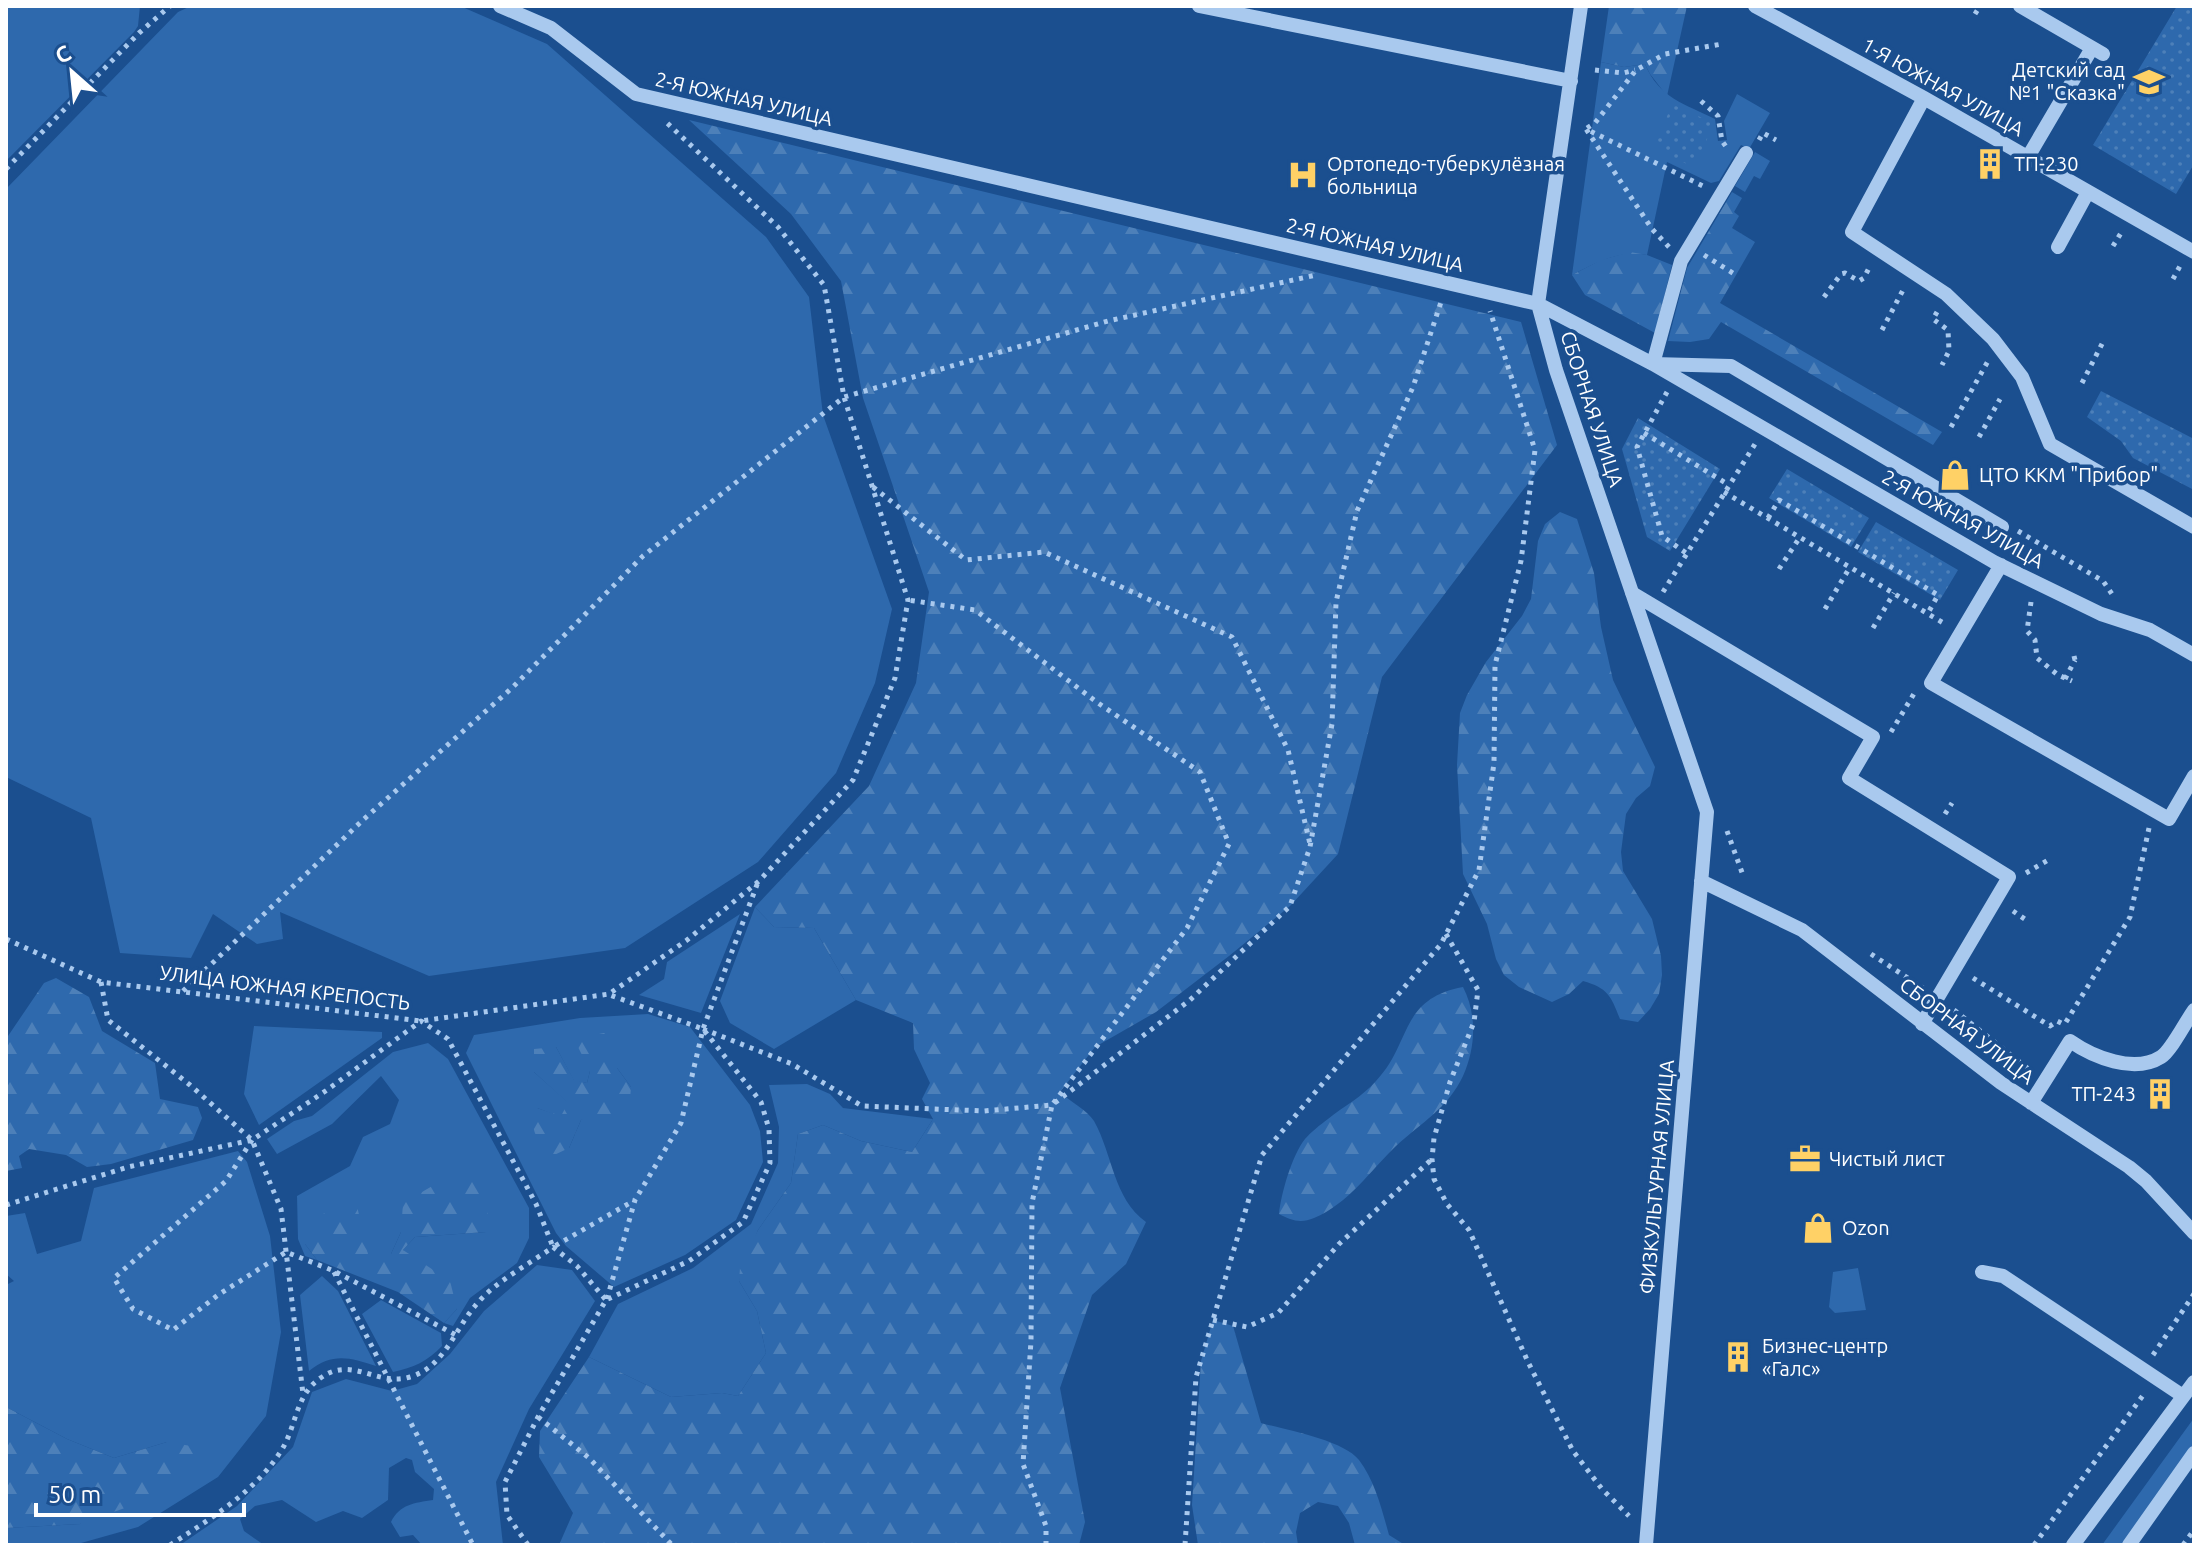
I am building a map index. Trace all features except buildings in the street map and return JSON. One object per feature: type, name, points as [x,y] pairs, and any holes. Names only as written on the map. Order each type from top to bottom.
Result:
[{"type":"street","name":"2-Я ЮЖНАЯ УЛИЦА","points":[[500,6],[551,28],[636,94],[1538,304],[1653,364],[2030,581],[2101,614],[2150,630],[2194,655]]},
{"type":"street","points":[[1199,6],[1571,81]]},
{"type":"street","name":"СБОРНАЯ УЛИЦА","points":[[1581,6],[1538,304],[1556,370],[1707,812]]},
{"type":"street","name":"1-Я ЮЖНАЯ УЛИЦА","points":[[1755,6],[2194,252]]},
{"type":"street","points":[[2028,157],[2097,51],[2029,8]]},
{"type":"street","points":[[1924,98],[1852,232],[1946,294],[1993,339],[2022,377],[2050,444],[2194,527]]},
{"type":"street","points":[[1746,153],[1681,261],[1653,364],[1731,366],[2002,527]]},
{"type":"street","points":[[2058,247],[2088,192]]},
{"type":"street","points":[[2001,565],[1931,683],[2169,819],[2194,776]]},
{"type":"street","points":[[1632,593],[1873,737],[1849,778],[2009,877],[1922,1024]]},
{"type":"street","name":"ФИЗКУЛЬТУРНАЯ УЛИЦА","points":[[1646,1545],[1707,812]]},
{"type":"street","name":"СБОРНАЯ УЛИЦА","points":[[1701,881],[1802,930],[1922,1024],[2031,1103],[2129,1167],[2194,1233]]},
{"type":"street","points":[[2031,1103],[2070,1041],[2114,1061],[2138,1065],[2162,1057],[2194,1010]]},
{"type":"street","points":[[1982,1272],[2003,1276],[2183,1396]]},
{"type":"street","points":[[2073,1545],[2194,1382]]},
{"type":"street","points":[[2129,1545],[2194,1453]]},
{"type":"path","points":[[6,169],[139,33],[170,6]]},
{"type":"path","points":[[1975,14],[1980,6]]},
{"type":"path","points":[[1595,70],[1623,73],[1636,70],[1665,54],[1722,44]]},
{"type":"path","points":[[1586,129],[1595,123],[1636,70]]},
{"type":"path","name":"УЛИЦА ЮЖНАЯ КРЕПОСТЬ","points":[[6,939],[101,982],[421,1021],[609,994],[687,940],[759,881],[853,780],[895,678],[908,600],[844,397],[824,285],[778,227],[636,94]]},
{"type":"path","points":[[1701,101],[1718,116],[1722,141]]},
{"type":"path","points":[[1586,129],[1720,195]]},
{"type":"path","points":[[1586,129],[1652,229],[1681,261]]},
{"type":"path","points":[[1689,247],[1736,275]]},
{"type":"path","points":[[182,992],[364,819],[513,687],[643,556],[844,397],[1108,321],[1320,274]]},
{"type":"path","points":[[1824,297],[1841,274],[1859,281]]},
{"type":"path","points":[[609,994],[792,1064],[862,1106],[984,1111],[1052,1105],[1190,1000],[1290,906],[1310,847],[1332,724],[1336,602],[1357,511],[1413,387],[1448,283]]},
{"type":"path","points":[[1185,1545],[1196,1377],[1262,1155],[1431,956],[1479,870],[1494,763],[1495,665],[1521,561],[1535,450],[1484,291]]},
{"type":"path","points":[[1882,330],[1899,297]]},
{"type":"path","points":[[1936,323],[1948,330],[1949,351],[1942,365]]},
{"type":"path","points":[[2082,383],[2104,340]]},
{"type":"path","points":[[1951,427],[1990,357]]},
{"type":"path","points":[[1979,437],[2000,399]]},
{"type":"path","points":[[1656,413],[1637,447],[1662,536],[1686,553]]},
{"type":"path","points":[[1659,599],[1764,430]]},
{"type":"path","points":[[1644,433],[1729,485]]},
{"type":"path","points":[[872,486],[966,560],[1044,552],[1232,637],[1288,750],[1310,847]]},
{"type":"path","points":[[1724,492],[1953,628]]},
{"type":"path","points":[[1768,518],[1779,500],[1938,595],[1927,613]]},
{"type":"path","points":[[2002,527],[2014,529],[2103,581]]},
{"type":"path","points":[[1779,569],[1800,537]]},
{"type":"path","points":[[1825,609],[1850,567]]},
{"type":"path","points":[[2030,581],[2027,631],[2035,640],[2037,658],[2068,680],[2076,658]]},
{"type":"path","points":[[1873,628],[1894,593]]},
{"type":"path","points":[[908,600],[975,610],[1098,703],[1200,772],[1229,844],[1187,928],[1052,1105],[1032,1203],[1031,1341],[1023,1464],[1046,1526],[1046,1545]]},
{"type":"path","points":[[1889,735],[1918,688]]},
{"type":"path","points":[[1956,967],[2050,1026],[2057,1021],[2064,1025],[2130,917],[2154,811]]},
{"type":"path","points":[[1725,825],[1746,884]]},
{"type":"path","points":[[2025,873],[2050,859]]},
{"type":"path","points":[[528,1545],[507,1515],[505,1482],[538,1417],[606,1300],[635,1200],[681,1123],[703,1029],[759,881]]},
{"type":"path","points":[[2005,906],[2029,922]]},
{"type":"path","points":[[1446,934],[1478,990],[1474,1022],[1450,1082],[1434,1138],[1434,1179],[1447,1204],[1469,1230],[1528,1362],[1573,1451],[1602,1489],[1633,1519]]},
{"type":"path","points":[[1858,947],[1938,998],[2044,1081]]},
{"type":"path","points":[[101,982],[108,1020],[190,1085],[252,1140],[281,1209],[303,1395]]},
{"type":"path","points":[[6,1205],[128,1167],[252,1140],[421,1021],[448,1039],[536,1204],[553,1247],[577,1266],[606,1300]]},
{"type":"path","points":[[606,1300],[689,1261],[743,1222],[770,1163],[769,1129],[761,1102],[703,1029]]},
{"type":"path","points":[[252,1140],[226,1181],[114,1278],[133,1309],[173,1330],[218,1295],[286,1252]]},
{"type":"path","points":[[1213,1320],[1247,1327],[1278,1313],[1339,1244],[1432,1159]]},
{"type":"path","points":[[170,1545],[256,1483],[282,1449],[303,1395],[321,1377],[342,1367],[391,1380],[423,1371],[446,1352],[475,1305],[497,1286],[553,1247],[635,1200]]},
{"type":"path","points":[[286,1252],[334,1271],[456,1335]]},
{"type":"path","points":[[334,1271],[473,1545]]},
{"type":"path","points":[[2034,1545],[2144,1396],[2143,1369],[2194,1294]]},
{"type":"path","points":[[538,1417],[589,1458],[672,1545]]},
{"type":"path","points":[[2183,1545],[2194,1530]]},
{"type":"green space","points":[[6,6],[140,6],[138,26],[134,32],[6,161]]},
{"type":"green space","points":[[191,6],[460,6],[547,44],[766,237],[809,297],[823,415],[892,609],[875,683],[836,773],[758,862],[625,948],[429,976],[280,912],[283,939],[257,944],[213,914],[191,958],[120,953],[91,818],[6,777],[6,189],[178,12]]},
{"type":"green space","points":[[1609,6],[1687,6],[1667,96],[1645,64],[1624,67],[1601,62]]},
{"type":"green space","points":[[2177,6],[2194,6],[2194,164],[2176,194],[2093,145]]},
{"type":"green space","points":[[1601,62],[1624,67],[1645,64],[1665,92],[1715,119],[1718,141],[1727,140],[1724,121],[1737,94],[1770,113],[1749,149],[1741,145],[1719,181],[1711,183],[1667,162],[1647,255],[1618,256],[1572,275]]},
{"type":"green space","points":[[1672,104],[1713,123],[1696,168],[1654,149]]},
{"type":"green space","points":[[689,120],[1521,322],[1557,445],[1382,677],[1338,854],[1290,906],[1229,956],[1156,1012],[1095,1047],[1060,1092],[1094,1121],[1120,1188],[1135,1212],[1146,1222],[1126,1264],[1092,1295],[1060,1388],[1085,1522],[1079,1545],[559,1545],[573,1513],[539,1457],[540,1431],[589,1357],[671,1397],[722,1393],[738,1396],[766,1353],[757,1311],[739,1281],[740,1268],[758,1230],[791,1183],[798,1134],[823,1125],[861,1141],[912,1152],[933,1119],[922,1099],[930,1083],[914,1049],[913,1023],[856,1000],[814,928],[774,927],[755,907],[869,786],[916,683],[929,592],[863,398],[841,281],[791,214]]},
{"type":"green space","points":[[1755,152],[1770,161],[1760,179],[1754,176],[1745,192],[1735,186]]},
{"type":"green space","points":[[1732,192],[1742,198],[1734,212],[1739,216],[1732,228],[1755,242],[1720,303],[1942,432],[1933,445],[1721,322],[1709,339],[1668,341],[1687,268]]},
{"type":"green space","points":[[1630,252],[1672,265],[1655,333],[1585,295],[1572,275],[1601,260]]},
{"type":"green space","points":[[2101,391],[2194,439],[2194,490],[2133,458],[2121,441],[2087,417]]},
{"type":"green space","points":[[1638,418],[1720,469],[1670,551],[1647,537],[1622,449]]},
{"type":"green space","points":[[1787,469],[1869,518],[1851,547],[1769,498]]},
{"type":"green space","points":[[1560,512],[1577,519],[1594,573],[1601,627],[1613,680],[1655,767],[1650,786],[1636,798],[1626,814],[1621,852],[1623,871],[1652,919],[1661,956],[1659,994],[1638,1022],[1620,1019],[1608,994],[1583,981],[1569,994],[1552,1002],[1519,987],[1504,975],[1496,959],[1487,924],[1463,874],[1457,765],[1460,713],[1486,662],[1522,616],[1531,599],[1538,541],[1545,524]]},
{"type":"green space","points":[[1876,522],[1958,570],[1940,600],[1858,552]]},
{"type":"green space","points":[[755,907],[774,927],[814,928],[856,1000],[774,1049],[730,1023],[720,1001]]},
{"type":"green space","points":[[740,914],[701,1013],[639,995],[664,979],[667,962]]},
{"type":"green space","points":[[56,978],[89,997],[102,1031],[155,1063],[160,1099],[198,1107],[202,1118],[193,1140],[111,1164],[87,1167],[66,1155],[29,1149],[19,1156],[22,1168],[6,1171],[6,1039],[44,983]]},
{"type":"green space","points":[[1463,987],[1473,1019],[1472,1042],[1463,1076],[1450,1097],[1338,1204],[1304,1221],[1279,1214],[1288,1175],[1305,1139],[1376,1081],[1396,1052],[1409,1024],[1427,1001]]},
{"type":"green space","points":[[648,1014],[690,1027],[750,1105],[760,1131],[763,1162],[736,1220],[685,1255],[614,1287],[566,1246],[556,1233],[466,1053],[474,1035],[580,1018]],"holes":[[[617,1046],[617,1068],[631,1087],[581,1120],[569,1148],[537,1108],[561,1117],[569,1103],[534,1072],[556,1047],[574,1081],[587,1083],[590,1071]]]},
{"type":"green space","points":[[254,1026],[382,1032],[382,1038],[259,1125],[244,1094]]},
{"type":"green space","points":[[604,1033],[618,1046],[617,1068],[631,1087],[629,1112],[581,1120],[569,1148],[552,1156],[536,1134],[534,1116],[537,1108],[561,1116],[568,1103],[534,1072],[534,1049],[556,1047],[574,1080],[587,1083],[590,1071],[574,1039]]},
{"type":"green space","points":[[428,1043],[448,1059],[529,1208],[529,1238],[517,1263],[470,1298],[453,1326],[444,1323],[457,1309],[403,1250],[415,1237],[486,1232],[401,1232],[391,1254],[369,1255],[305,1244],[317,1260],[305,1256],[298,1239],[297,1196],[350,1166],[363,1137],[390,1124],[399,1100],[381,1076],[332,1124],[277,1154],[267,1139],[294,1121],[312,1116],[393,1052]]},
{"type":"green space","points":[[807,1084],[830,1094],[843,1108],[933,1119],[912,1152],[861,1141],[823,1125],[798,1134],[791,1183],[758,1230],[739,1281],[757,1311],[766,1353],[738,1396],[722,1393],[671,1397],[589,1357],[618,1304],[693,1268],[751,1224],[778,1163],[779,1127],[769,1085]]},
{"type":"green space","points":[[238,1151],[247,1162],[270,1236],[281,1332],[266,1416],[218,1477],[138,1527],[74,1545],[6,1545],[6,1528],[80,1524],[167,1442],[114,1458],[67,1439],[6,1407],[6,1285],[14,1281],[6,1274],[6,1216],[25,1213],[37,1254],[81,1241],[94,1188]]},
{"type":"green space","points":[[453,1174],[473,1178],[488,1207],[486,1232],[415,1237],[403,1250],[450,1281],[457,1309],[444,1323],[398,1292],[317,1260],[305,1244],[314,1216],[357,1206],[368,1254],[391,1254],[401,1232],[403,1203]]},
{"type":"green space","points":[[537,1265],[572,1270],[595,1301],[529,1409],[496,1482],[503,1545],[422,1545],[413,1535],[400,1537],[391,1522],[395,1516],[408,1505],[433,1500],[434,1489],[415,1472],[412,1460],[406,1458],[389,1468],[388,1500],[362,1518],[343,1511],[316,1522],[282,1500],[255,1506],[240,1519],[244,1531],[264,1545],[180,1545],[237,1506],[293,1447],[312,1392],[346,1379],[392,1391],[417,1384],[450,1354],[484,1311]]},
{"type":"green space","points":[[1858,1268],[1866,1310],[1835,1313],[1829,1307],[1833,1272]]},
{"type":"green space","points":[[322,1276],[338,1291],[376,1366],[342,1358],[326,1361],[309,1371],[300,1295]]},
{"type":"green space","points":[[381,1300],[441,1333],[442,1346],[420,1363],[393,1372],[362,1314]]},
{"type":"green space","points":[[1213,1320],[1233,1326],[1261,1423],[1313,1437],[1351,1453],[1369,1477],[1389,1535],[1405,1545],[1355,1545],[1349,1523],[1338,1506],[1318,1502],[1300,1513],[1296,1532],[1298,1545],[1198,1545],[1192,1505],[1201,1361]]},
{"type":"green space","points":[[6,1407],[67,1439],[114,1458],[167,1442],[197,1447],[180,1479],[136,1504],[80,1524],[6,1528]]},
{"type":"green space","points":[[2194,1418],[2194,1449],[2124,1545],[2102,1545]]},
{"type":"place","name":"Детский сад №1 \"Сказка\"","points":[[2149,82]]},
{"type":"place","name":"ТП-230","points":[[1990,164]]},
{"type":"place","name":"Ортопедо-туберкулёзная больница","points":[[1303,175]]},
{"type":"place","name":"ЦТО ККМ \"Прибор\"","points":[[1955,475]]},
{"type":"place","name":"ТП-243","points":[[2160,1094]]},
{"type":"place","name":"Чистый лист","points":[[1805,1159]]},
{"type":"place","name":"Ozon","points":[[1818,1228]]},
{"type":"place","name":"Бизнес-центр «Галс»","points":[[1738,1357]]}]
